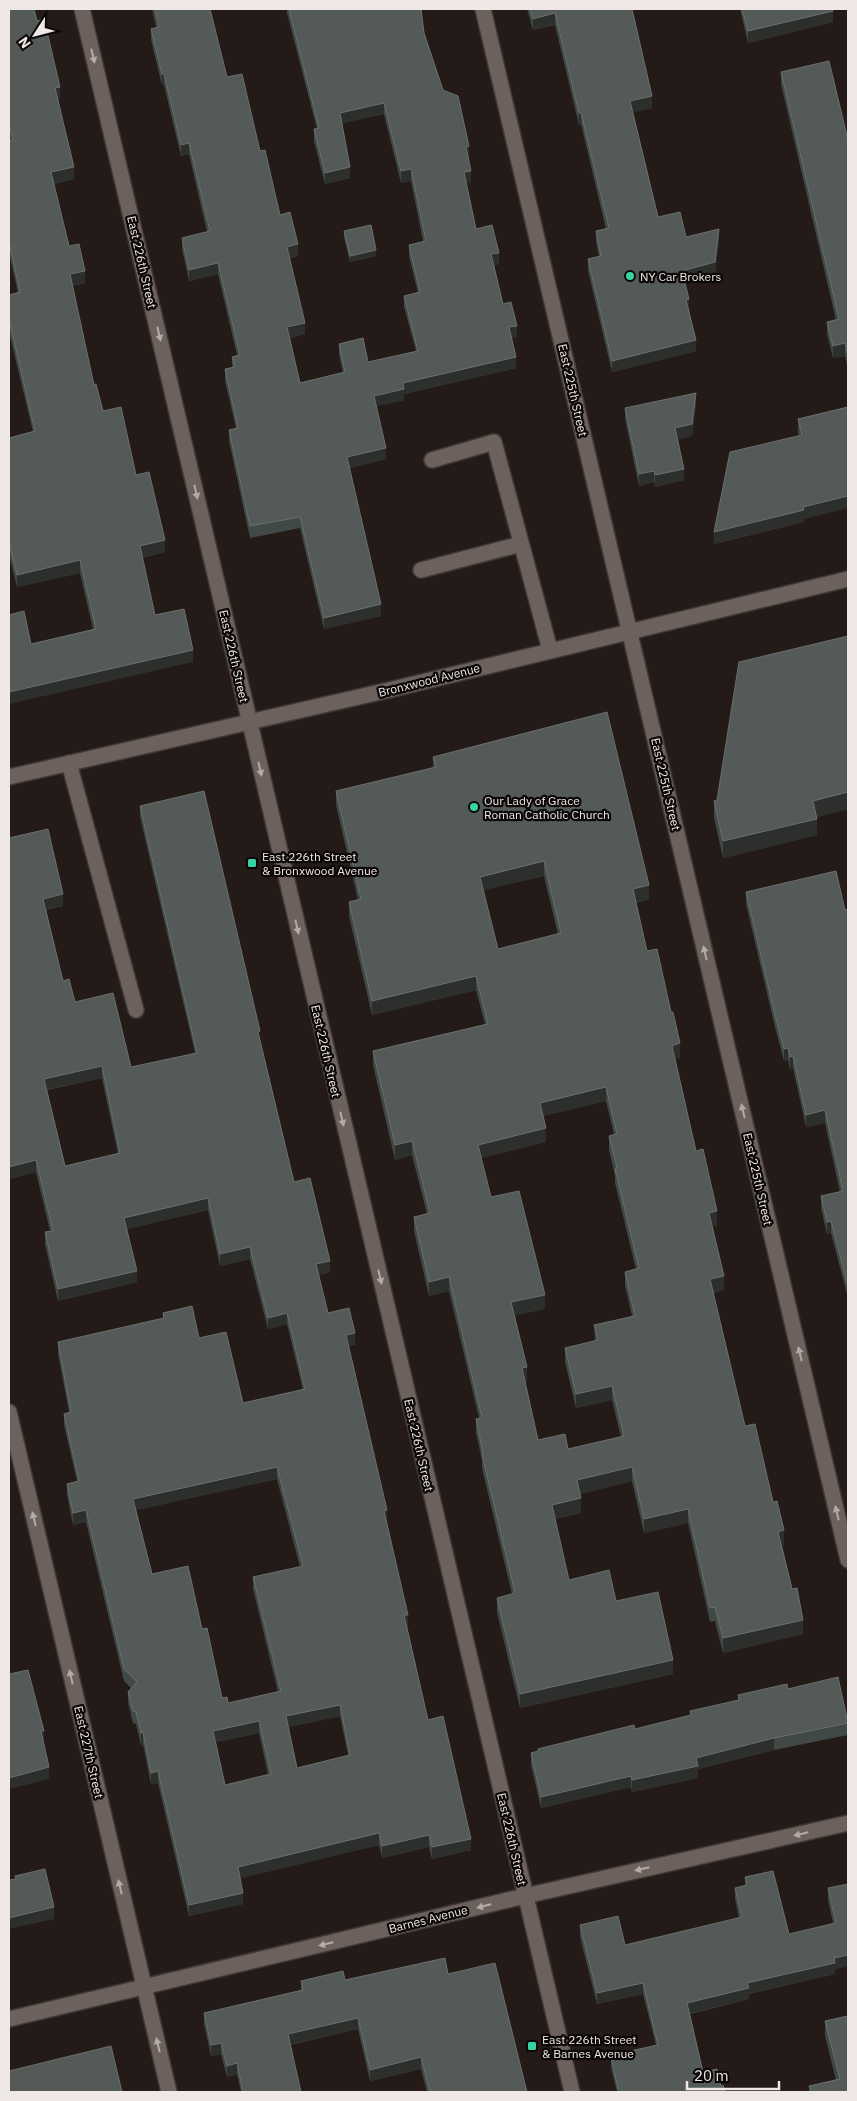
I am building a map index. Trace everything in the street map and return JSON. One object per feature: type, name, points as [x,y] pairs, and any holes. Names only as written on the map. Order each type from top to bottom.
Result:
[{"type":"street","name":"East 226th Street","points":[[82,9],[572,2092]]},
{"type":"street","name":"East 225th Street","points":[[483,9],[848,1560]]},
{"type":"street","points":[[432,460],[494,442],[550,650]]},
{"type":"street","points":[[421,570],[521,544]]},
{"type":"street","name":"Bronxwood Avenue","points":[[9,777],[390,690],[848,579]]},
{"type":"street","points":[[69,763],[136,1010]]},
{"type":"street","name":"East 227th Street","points":[[9,1412],[169,2092]]},
{"type":"street","name":"Barnes Avenue","points":[[9,2019],[525,1896],[848,1823]]},
{"type":"building","points":[[9,9],[34,9],[37,21],[44,19],[60,87],[55,88],[74,167],[51,172],[69,246],[79,244],[85,271],[70,274],[94,385],[96,384],[103,411],[121,407],[136,475],[149,472],[165,540],[140,546],[155,615],[184,609],[193,650],[9,692],[9,615],[24,611],[31,644],[96,629],[80,560],[17,575],[9,543],[9,438],[35,431],[9,319],[9,295],[20,292],[9,241],[9,141],[13,140],[9,125]]},
{"type":"building","points":[[155,9],[210,9],[227,77],[242,74],[260,151],[265,150],[280,215],[290,212],[298,244],[287,247],[305,323],[287,327],[300,383],[345,372],[339,344],[363,338],[368,362],[418,351],[404,296],[420,292],[409,245],[426,241],[411,169],[401,171],[384,103],[340,113],[350,167],[325,173],[314,129],[319,128],[289,9],[421,9],[424,33],[443,90],[458,96],[469,146],[466,147],[471,171],[464,172],[476,229],[492,225],[499,253],[491,254],[503,304],[511,302],[517,326],[509,327],[516,357],[403,383],[404,389],[374,396],[386,448],[347,457],[381,604],[324,618],[300,517],[250,526],[229,430],[238,428],[225,369],[235,367],[232,357],[240,355],[218,263],[189,270],[182,238],[210,231],[189,143],[181,145],[164,74],[162,74],[151,29],[159,27]]},
{"type":"building","points":[[530,9],[632,9],[652,96],[630,101],[658,217],[680,212],[686,237],[719,229],[715,262],[682,271],[689,299],[686,300],[696,340],[612,361],[588,259],[601,256],[596,231],[609,228],[555,13],[533,19]]},
{"type":"building","points":[[742,9],[833,9],[833,11],[748,31]]},
{"type":"building","points":[[829,61],[848,140],[848,357],[845,343],[833,346],[827,322],[839,319],[781,72]]},
{"type":"building","points":[[371,225],[376,250],[350,256],[344,231]]},
{"type":"building","points":[[696,393],[692,424],[675,428],[684,469],[655,475],[654,471],[639,474],[625,408]]},
{"type":"building","points":[[848,407],[848,496],[803,507],[804,510],[714,532],[730,452],[802,435],[798,419]]},
{"type":"building","points":[[848,636],[848,792],[813,801],[817,819],[723,841],[714,801],[717,800],[739,662]]},
{"type":"building","points":[[607,712],[649,885],[633,889],[647,951],[657,949],[680,1043],[672,1046],[696,1151],[703,1149],[717,1211],[709,1213],[724,1276],[710,1279],[745,1426],[755,1424],[773,1502],[777,1501],[784,1530],[778,1532],[792,1589],[797,1588],[803,1620],[723,1638],[715,1607],[710,1608],[688,1509],[644,1519],[632,1467],[577,1480],[581,1498],[552,1505],[569,1580],[609,1570],[616,1601],[658,1592],[673,1660],[520,1694],[497,1598],[515,1593],[482,1454],[476,1419],[482,1418],[449,1277],[429,1282],[414,1217],[430,1213],[412,1141],[395,1145],[373,1051],[488,1024],[476,976],[372,1001],[349,902],[361,899],[336,791],[436,767],[433,757]],"holes":[[[544,861],[561,933],[498,949],[480,877]],[[606,1087],[617,1134],[609,1136],[617,1168],[615,1169],[639,1268],[625,1272],[635,1316],[594,1325],[598,1340],[565,1348],[576,1394],[612,1386],[624,1436],[568,1449],[565,1434],[538,1440],[522,1368],[527,1367],[511,1302],[545,1295],[519,1191],[491,1197],[478,1145],[546,1128],[540,1103]]]},
{"type":"building","points":[[204,791],[294,1182],[310,1178],[330,1261],[316,1264],[328,1313],[349,1308],[355,1333],[346,1335],[387,1510],[384,1511],[408,1615],[404,1615],[428,1720],[443,1716],[471,1839],[432,1847],[429,1835],[382,1846],[379,1833],[238,1867],[243,1893],[189,1905],[158,1771],[151,1773],[143,1732],[141,1733],[136,1712],[133,1711],[128,1692],[137,1682],[124,1669],[86,1510],[73,1513],[67,1484],[79,1481],[64,1414],[71,1412],[58,1342],[164,1318],[163,1313],[192,1306],[199,1338],[226,1332],[243,1403],[305,1389],[287,1313],[268,1318],[250,1247],[220,1254],[208,1198],[124,1218],[137,1271],[58,1289],[45,1232],[53,1231],[36,1160],[9,1167],[9,838],[48,829],[63,894],[43,899],[63,981],[69,979],[75,1002],[113,993],[131,1067],[197,1053],[140,806]],"holes":[[[102,1066],[120,1153],[65,1166],[44,1079]],[[277,1467],[303,1566],[253,1577],[281,1691],[228,1703],[227,1697],[222,1698],[207,1628],[202,1629],[188,1566],[152,1574],[133,1499]],[[340,1705],[350,1755],[297,1768],[286,1716]],[[259,1721],[271,1774],[225,1785],[213,1731]]]},
{"type":"building","points":[[836,871],[845,910],[848,909],[848,1286],[831,1221],[827,1222],[821,1196],[843,1191],[825,1110],[806,1115],[793,1056],[790,1057],[788,1048],[784,1049],[746,892]]},
{"type":"building","points":[[28,1670],[44,1731],[41,1731],[49,1767],[9,1778],[9,1674]]},
{"type":"building","points":[[838,1677],[848,1723],[774,1738],[696,1758],[698,1766],[632,1780],[631,1776],[541,1797],[531,1753],[538,1751],[538,1749],[634,1725],[635,1729],[691,1715],[690,1711],[739,1700],[738,1695],[787,1684],[788,1689]]},
{"type":"building","points":[[45,1869],[54,1907],[9,1918],[9,1880],[16,1879],[15,1876]]},
{"type":"building","points":[[773,1871],[789,1934],[836,1923],[828,1888],[848,1884],[848,1955],[834,1958],[835,1963],[747,1983],[749,1988],[687,2003],[703,2072],[717,2069],[721,2086],[723,2085],[725,2092],[619,2092],[611,2057],[658,2045],[643,1983],[597,1993],[580,1925],[618,1916],[625,1945],[742,1917],[735,1888],[747,1885],[745,1877]]},
{"type":"building","points":[[445,1958],[448,1974],[495,1963],[527,2092],[430,2092],[421,2057],[370,2070],[358,2018],[288,2034],[301,2092],[243,2092],[237,2063],[227,2066],[221,2043],[211,2045],[204,2013],[303,1990],[301,1981],[343,1971],[345,1980]]},
{"type":"building","points":[[848,2016],[848,2092],[811,2092],[809,2086],[840,2079],[825,2021]]},
{"type":"building","points":[[111,2046],[122,2092],[9,2092],[9,2071]]},
{"type":"place","name":"NY Car Brokers","points":[[630,276]]},
{"type":"place","name":"Our Lady of Grace Roman Catholic Church","points":[[474,807]]},
{"type":"place","name":"East 226th Street & Bronxwood Avenue","points":[[252,863]]},
{"type":"place","name":"East 226th Street & Barnes Avenue","points":[[532,2046]]}]
